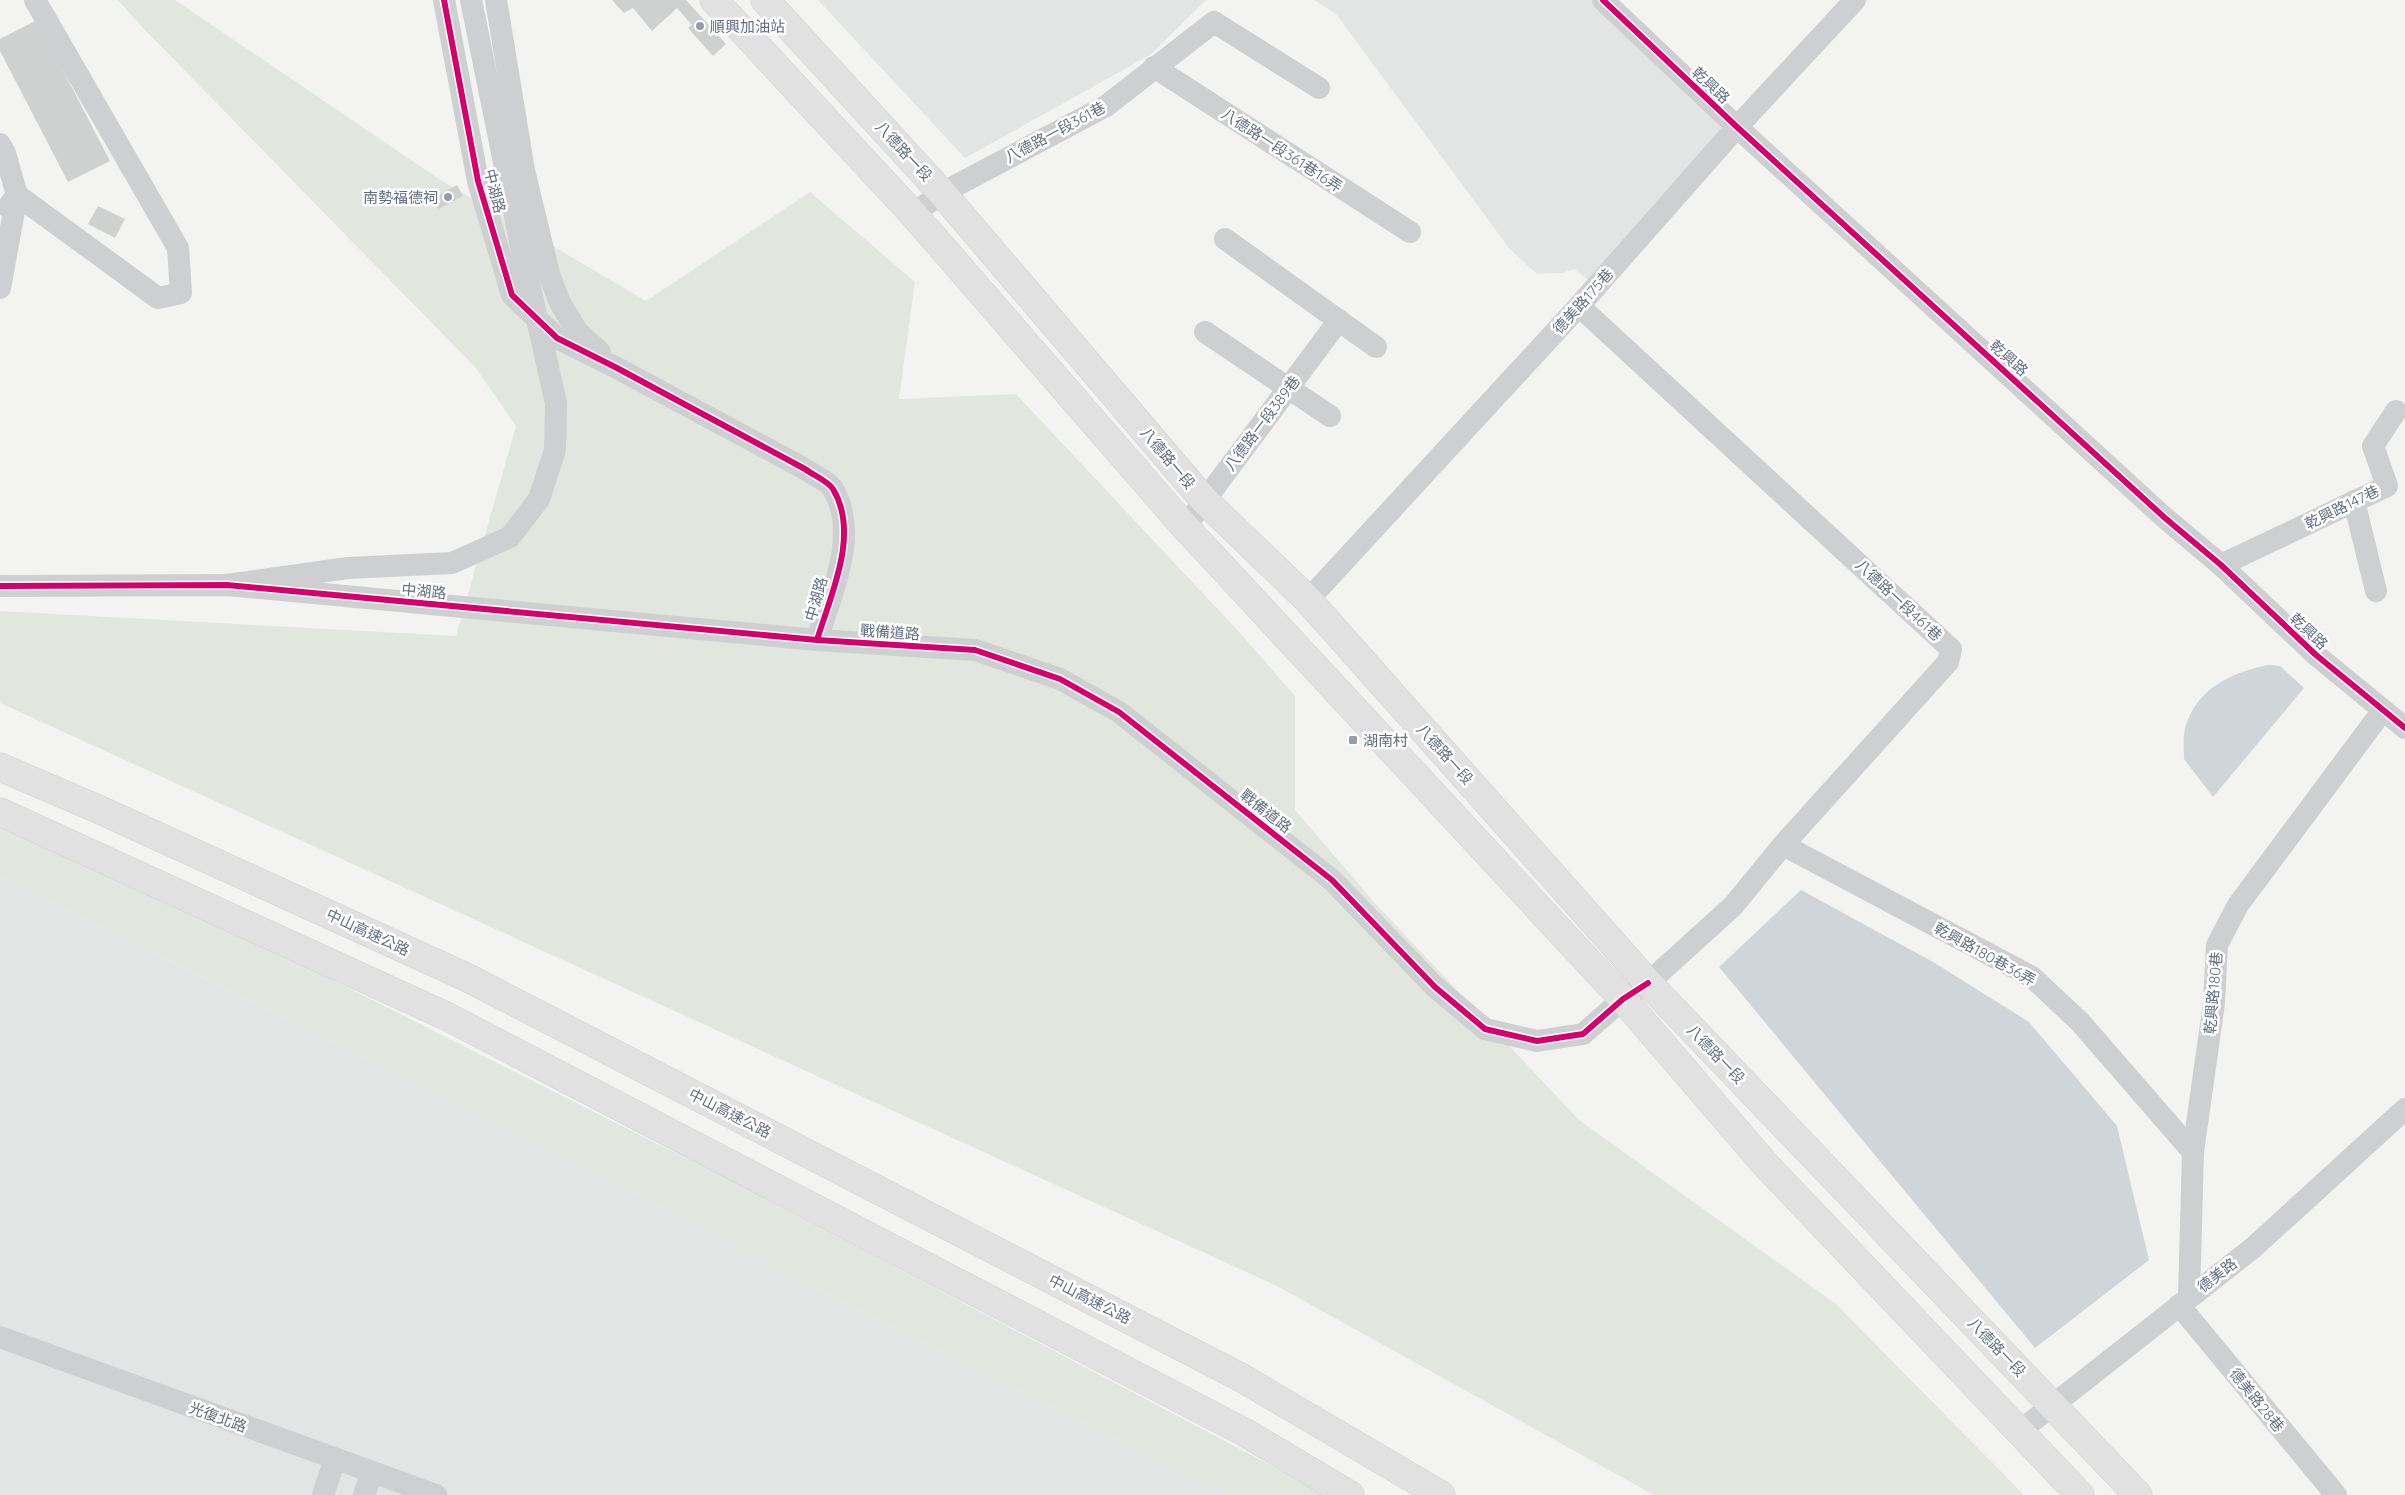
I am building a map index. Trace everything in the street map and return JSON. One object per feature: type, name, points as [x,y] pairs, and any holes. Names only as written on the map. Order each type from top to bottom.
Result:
[{"type":"main road","name":"八德路一段","points":[[714,0],[913,214],[1185,526],[1623,999],[1765,1164],[2080,1495]]},
{"type":"main road","name":"八德路一段","points":[[765,0],[942,193],[1204,500],[1308,600],[1648,983],[2138,1495]]},
{"type":"main road","name":"中山高速公路","points":[[0,767],[98,809],[466,977],[1242,1378],[1442,1495]]},
{"type":"main road","points":[[0,812],[446,1016],[1244,1432],[1350,1495]]},
{"type":"street","points":[[17,194],[158,298],[181,294],[178,248],[35,0]]},
{"type":"street","points":[[227,585],[348,568],[452,563],[510,537],[540,499],[555,450],[556,403],[522,251],[471,0]]},
{"type":"street","name":"乾興路","points":[[1603,0],[1737,127],[2165,518],[2221,565],[2316,655],[2405,728]]},
{"type":"street","name":"德美路175巷","points":[[1308,600],[1579,306],[1737,127],[1855,0]]},
{"type":"street","points":[[446,10],[498,12]]},
{"type":"street","name":"中湖路","points":[[0,586],[227,585],[817,640],[837,572],[843,543],[844,514],[832,488],[805,469],[557,338],[512,295],[477,175],[446,10]]},
{"type":"street","name":"中湖路","points":[[498,12],[523,166],[549,274],[560,303],[577,331],[617,368]]},
{"type":"street","name":"八德路一段361巷","points":[[913,214],[942,193],[1106,106],[1214,22],[1319,88]]},
{"type":"street","name":"八德路一段361巷16弄","points":[[1154,67],[1410,232]]},
{"type":"street","points":[[0,144],[6,153],[17,194],[0,288]]},
{"type":"street","points":[[477,175],[523,166]]},
{"type":"street","points":[[0,214],[17,194]]},
{"type":"street","points":[[1225,239],[1376,346]]},
{"type":"street","name":"八德路一段461巷","points":[[1579,306],[1952,649],[1948,662],[1783,845],[1733,906],[1648,983]]},
{"type":"street","name":"八德路一段389巷","points":[[1185,526],[1338,320]]},
{"type":"street","points":[[1205,332],[1330,416]]},
{"type":"street","name":"乾興路147巷","points":[[2221,565],[2387,486],[2373,446],[2396,412]]},
{"type":"street","points":[[2354,501],[2376,591]]},
{"type":"street","name":"戰備道路","points":[[817,640],[975,650],[1060,679],[1120,712],[1332,880],[1435,987],[1484,1029],[1537,1041],[1583,1034],[1623,999],[1648,983]]},
{"type":"street","name":"乾興路180巷","points":[[2184,1301],[2193,1152],[2214,1003],[2217,945],[2238,905],[2383,710]]},
{"type":"street","name":"乾興路180巷36弄","points":[[1783,845],[2032,977],[2080,1022],[2193,1152]]},
{"type":"street","name":"德美路","points":[[2020,1431],[2254,1247],[2405,1109]]},
{"type":"street","name":"德美路28巷","points":[[2184,1301],[2336,1495]]},
{"type":"street","name":"光復北路","points":[[0,1337],[436,1495]]},
{"type":"street","points":[[323,1495],[335,1459]]},
{"type":"street","points":[[364,1495],[372,1472]]},
{"type":"shaded area","points":[[118,0],[175,0],[439,179],[646,301],[810,192],[915,282],[899,399],[1016,394],[1241,634],[1295,696],[1295,810],[1375,903],[1579,1120],[1836,1304],[2024,1495],[1654,1495],[1277,1286],[0,703],[0,611],[456,636],[516,426],[475,367],[141,26]]},
{"type":"shaded area","points":[[818,0],[1206,0],[1150,55],[965,158]]},
{"type":"shaded area","points":[[1314,0],[1593,0],[1727,125],[1588,280],[1574,269],[1562,273],[1537,274],[1509,248],[1336,14]]},
{"type":"shaded area","points":[[2268,665],[2280,666],[2304,688],[2213,797],[2184,759],[2184,732],[2190,714],[2198,702],[2217,684],[2254,668]]},
{"type":"shaded area","points":[[0,816],[37,831],[757,1194],[1327,1495],[1227,1495],[839,1300],[570,1159],[0,877]]},
{"type":"shaded area","points":[[0,877],[570,1159],[839,1300],[1227,1495],[0,1495]]},
{"type":"shaded area","points":[[1801,890],[1933,962],[2029,1022],[2117,1126],[2149,1260],[2035,1348],[1719,967]]},
{"type":"building","name":"順興加油站","points":[[612,0],[686,0],[726,44],[713,56],[688,28],[692,25],[677,8],[652,31],[633,8],[624,13]]},
{"type":"building","points":[[37,20],[110,161],[68,182],[0,51],[0,39]]},
{"type":"building","name":"南勢福德祠","points":[[457,185],[463,196],[439,209],[433,198]]},
{"type":"building","points":[[98,206],[125,219],[115,238],[88,224]]},
{"type":"cycle path","points":[[444,0],[478,181],[512,295],[557,338],[805,469],[833,489],[841,507],[844,525],[843,544],[835,584],[817,640]]},
{"type":"cycle path","points":[[1603,0],[1737,127],[2165,518],[2221,565],[2316,655],[2405,728]]},
{"type":"cycle path","points":[[0,586],[227,585],[817,640],[975,650],[1060,679],[1119,712],[1332,880],[1435,987],[1485,1029],[1537,1041],[1583,1034],[1623,999],[1648,983]]},
{"type":"place","name":"順興加油站","points":[[700,26]]},
{"type":"place","name":"南勢福德祠","points":[[448,197]]},
{"type":"place","name":"湖南村","points":[[1353,740]]}]
